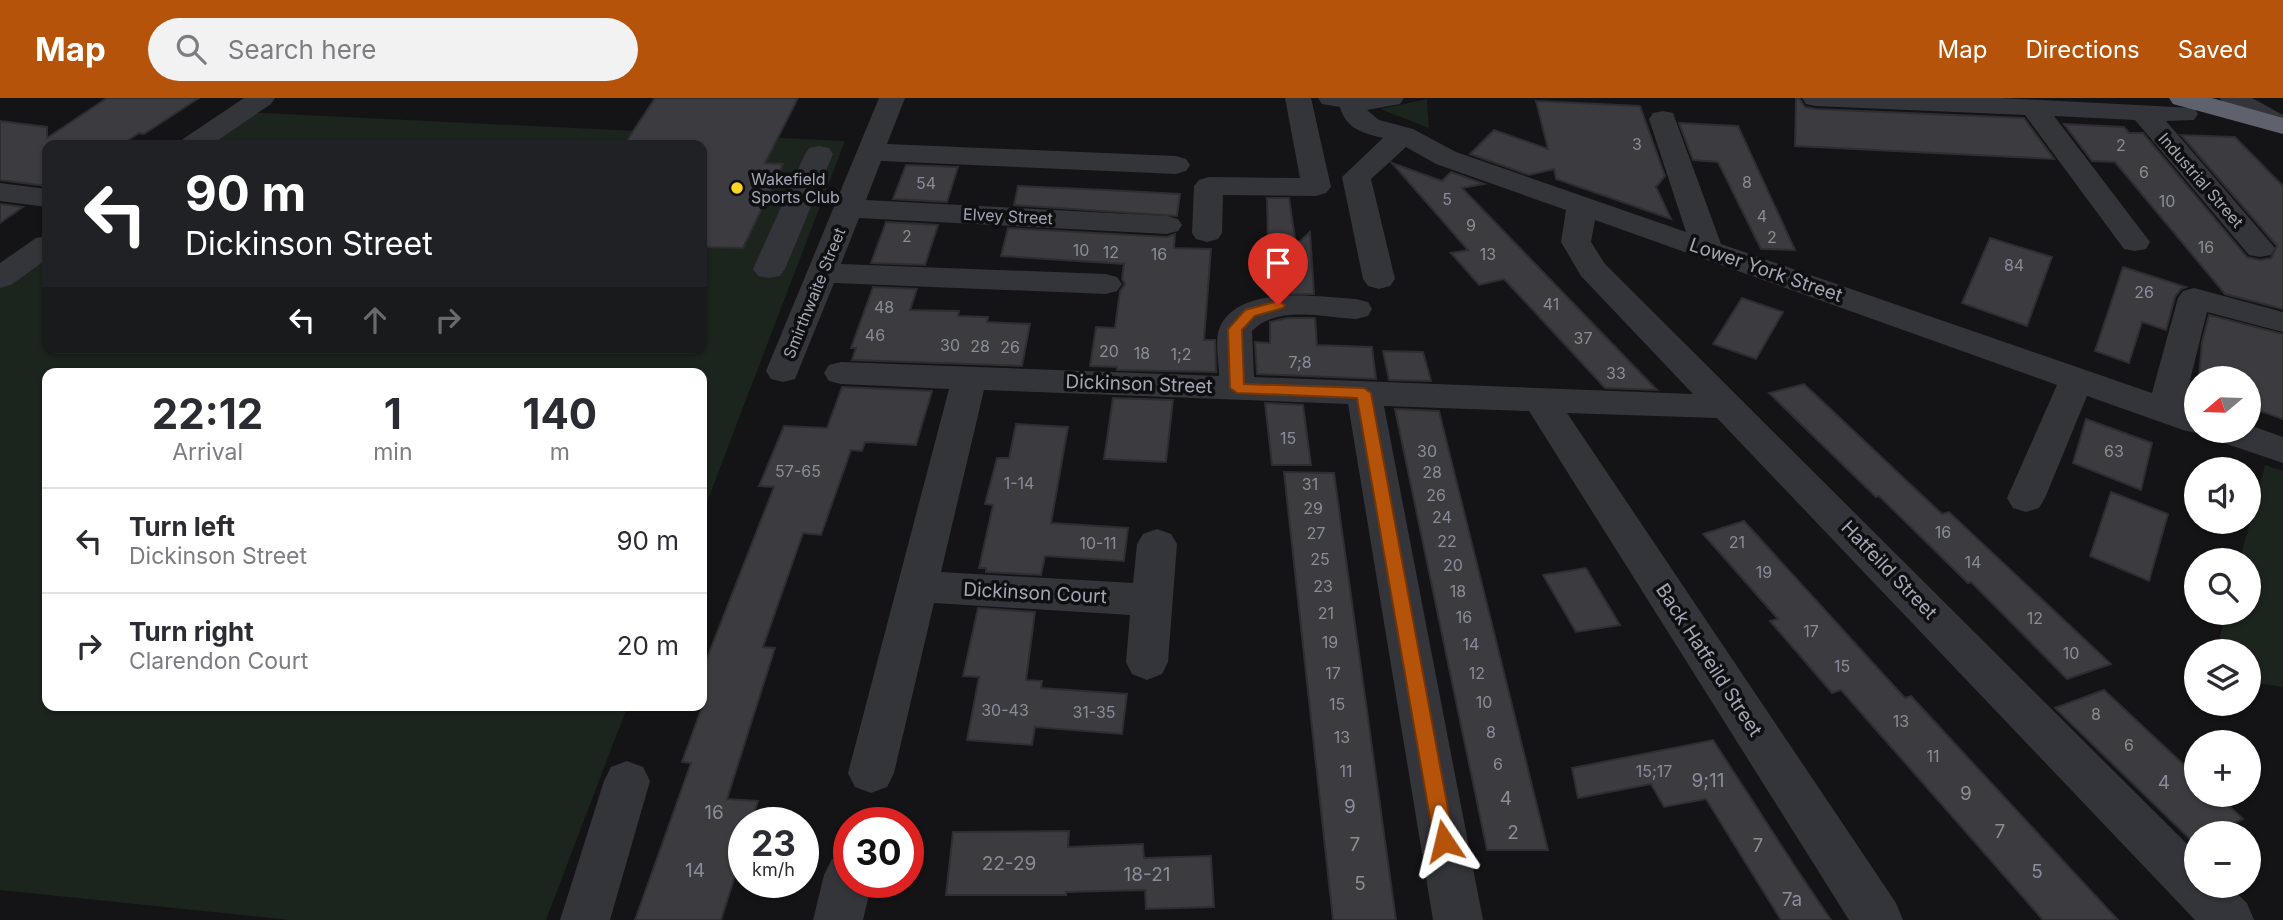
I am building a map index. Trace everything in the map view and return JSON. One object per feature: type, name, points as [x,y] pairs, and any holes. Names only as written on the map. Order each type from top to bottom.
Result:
[{"type":"highway","points":[[2189,105],[2278,112]]},
{"type":"street","points":[[200,140],[262,98]]},
{"type":"street","name":"Smirthwaite Street","points":[[783,371],[892,98]]},
{"type":"street","points":[[1207,233],[1209,186],[1316,187],[1301,112],[1345,103],[1391,98]]},
{"type":"street","points":[[1815,98],[2032,107],[2073,104],[2143,112],[2234,98],[2278,112]]},
{"type":"street","name":"Lower York Street","points":[[1345,103],[1357,118],[1369,126],[1403,135],[1446,158],[2184,417]]},
{"type":"street","points":[[2032,107],[2135,242]]},
{"type":"street","name":"Industrial Street","points":[[2143,112],[2260,248]]},
{"type":"street","points":[[1663,119],[1708,251]]},
{"type":"street","points":[[1379,279],[1356,177],[1403,135]]},
{"type":"street","points":[[870,152],[1176,165]]},
{"type":"street","points":[[769,269],[819,154]]},
{"type":"street","points":[[0,192],[42,197]]},
{"type":"street","name":"Hatfeild Street","points":[[1582,207],[1576,242],[1592,269],[2230,920]]},
{"type":"street","name":"Elvey Street","points":[[848,208],[1167,225]]},
{"type":"street","points":[[0,278],[42,249]]},
{"type":"street","points":[[822,273],[1105,284]]},
{"type":"street","points":[[2165,410],[2193,298],[2283,322]]},
{"type":"street","points":[[1237,388],[1235,329],[1250,313],[1278,305],[1356,309]]},
{"type":"street","name":"Dickinson Street","points":[[841,373],[1730,407]]},
{"type":"street","points":[[871,773],[969,378]]},
{"type":"street","points":[[2026,498],[2077,378]]},
{"type":"street","points":[[1364,393],[1458,920]]},
{"type":"street","name":"Back Hatfeild Street","points":[[1540,400],[1878,920]]},
{"type":"street","points":[[2261,442],[2283,450]]},
{"type":"street","points":[[1147,662],[1157,544]]},
{"type":"street","name":"Dickinson Court","points":[[918,586],[1152,600]]},
{"type":"street","points":[[586,920],[627,781]]},
{"type":"street","points":[[838,920],[843,898]]},
{"type":"shaded area","points":[[1427,99],[1429,128],[1380,109]]},
{"type":"shaded area","points":[[241,112],[845,141],[707,502],[707,368],[42,368],[42,711],[626,711],[546,920],[290,920],[0,890],[0,278],[42,249],[42,354],[707,354],[707,140],[200,140]]},
{"type":"shaded area","points":[[2265,465],[2283,471],[2283,687],[2261,684],[2261,639],[2219,639],[2223,625],[2261,625],[2261,548],[2243,548],[2247,534],[2261,534],[2261,480]]},
{"type":"building","points":[[107,98],[199,98],[144,134],[139,133],[128,140],[42,140],[42,185],[0,180],[0,121],[47,127],[47,138]]},
{"type":"building","points":[[655,98],[798,98],[765,163],[783,164],[743,248],[707,247],[707,140],[627,140]]},
{"type":"building","points":[[1796,98],[1799,98],[1805,107],[1815,109],[2024,118],[2054,159],[1795,146]]},
{"type":"building","points":[[1536,101],[1640,106],[1665,176],[1656,187],[1671,219],[1556,179],[1554,169],[1529,175],[1470,154],[1494,130],[1548,149]]},
{"type":"building","points":[[1679,123],[1738,126],[1795,250],[1761,249],[1718,162],[1693,160]]},
{"type":"building","points":[[2064,124],[2124,127],[2129,133],[2143,133],[2247,257],[2260,260],[2271,258],[2277,246],[2181,135],[2235,137],[2283,186],[2283,309],[2225,294],[2115,162],[2092,161]]},
{"type":"building","points":[[1392,163],[1442,181],[1451,172],[1484,184],[1462,188],[1657,390],[1605,388],[1504,279],[1479,285],[1451,253],[1468,250]]},
{"type":"building","points":[[906,165],[958,167],[947,202],[893,199]]},
{"type":"building","points":[[1018,186],[1180,194],[1177,216],[1014,205]]},
{"type":"building","points":[[1267,198],[1289,198],[1296,245],[1310,232],[1314,294],[1269,295]]},
{"type":"building","points":[[0,204],[23,207],[0,223]]},
{"type":"building","points":[[886,222],[938,225],[925,265],[871,263]]},
{"type":"building","points":[[1008,228],[1167,237],[1175,234],[1174,248],[1211,249],[1204,340],[1215,340],[1216,372],[1117,370],[1117,367],[1090,366],[1096,327],[1115,328],[1120,291],[1125,284],[1122,279],[1124,264],[1001,256]]},
{"type":"building","points":[[1990,238],[2052,257],[2027,326],[1962,303]]},
{"type":"building","points":[[2123,267],[2186,287],[2175,297],[2166,330],[2142,322],[2129,363],[2095,351]]},
{"type":"building","points":[[873,287],[917,289],[910,310],[959,311],[958,316],[988,317],[987,322],[1030,324],[1022,366],[852,360],[856,348],[851,348]]},
{"type":"building","points":[[1742,298],[1783,312],[1756,359],[1713,344]]},
{"type":"building","points":[[2209,315],[2283,334],[2283,419],[2261,411],[2261,366],[2200,366],[2202,342]]},
{"type":"building","points":[[1287,318],[1315,318],[1317,345],[1372,347],[1376,379],[1257,374],[1255,342],[1270,343],[1270,322]]},
{"type":"building","points":[[1383,351],[1423,352],[1431,381],[1389,380]]},
{"type":"building","points":[[1804,384],[1942,514],[1949,512],[2111,664],[2067,679],[1971,582],[1968,583],[1879,496],[1876,497],[1769,393]]},
{"type":"building","points":[[842,387],[932,391],[916,445],[865,442],[862,451],[851,450],[821,535],[803,533],[763,647],[775,648],[727,799],[758,801],[756,807],[728,807],[728,898],[721,920],[635,920],[691,763],[682,762],[701,711],[707,711],[707,658],[774,487],[759,486],[784,426],[827,428]]},
{"type":"building","points":[[1113,398],[1173,400],[1166,462],[1104,459]]},
{"type":"building","points":[[1265,403],[1303,405],[1311,465],[1272,465]]},
{"type":"building","points":[[1395,409],[1439,411],[1548,850],[1487,850]]},
{"type":"building","points":[[2086,419],[2152,443],[2141,490],[2073,463]]},
{"type":"building","points":[[1016,424],[1068,427],[1051,523],[1128,528],[1124,561],[1045,556],[1041,575],[986,572],[986,568],[979,568],[993,505],[985,504],[997,458],[1009,458]]},
{"type":"building","points":[[1284,472],[1334,473],[1396,920],[1333,920]]},
{"type":"building","points":[[2111,492],[2168,514],[2149,581],[2090,556]]},
{"type":"building","points":[[1744,521],[1905,698],[1911,696],[2118,920],[2043,920],[1841,690],[1832,693],[1770,621],[1778,619],[1703,534]]},
{"type":"building","points":[[1586,568],[1620,625],[1576,632],[1543,575]]},
{"type":"building","points":[[978,608],[1035,612],[1026,680],[1042,681],[1041,688],[1127,694],[1122,734],[1035,727],[1032,745],[967,740],[979,677],[963,676]]},
{"type":"building","points":[[2104,690],[2184,765],[2184,807],[2230,807],[2243,819],[2184,821],[2184,833],[2055,708]]},
{"type":"building","points":[[1713,740],[1831,920],[1781,920],[1706,799],[1664,807],[1651,784],[1578,798],[1572,768]]},
{"type":"building","points":[[1069,831],[1068,847],[1143,844],[1144,858],[1211,856],[1214,907],[1146,909],[1145,890],[1066,892],[1066,895],[946,895],[953,832]]},
{"type":"place","name":"Wakefield Sports Club","points":[[737,188]]},
{"type":"route","points":[[1278,305],[1250,313],[1235,329],[1237,388],[1364,393],[1444,841]]}]
